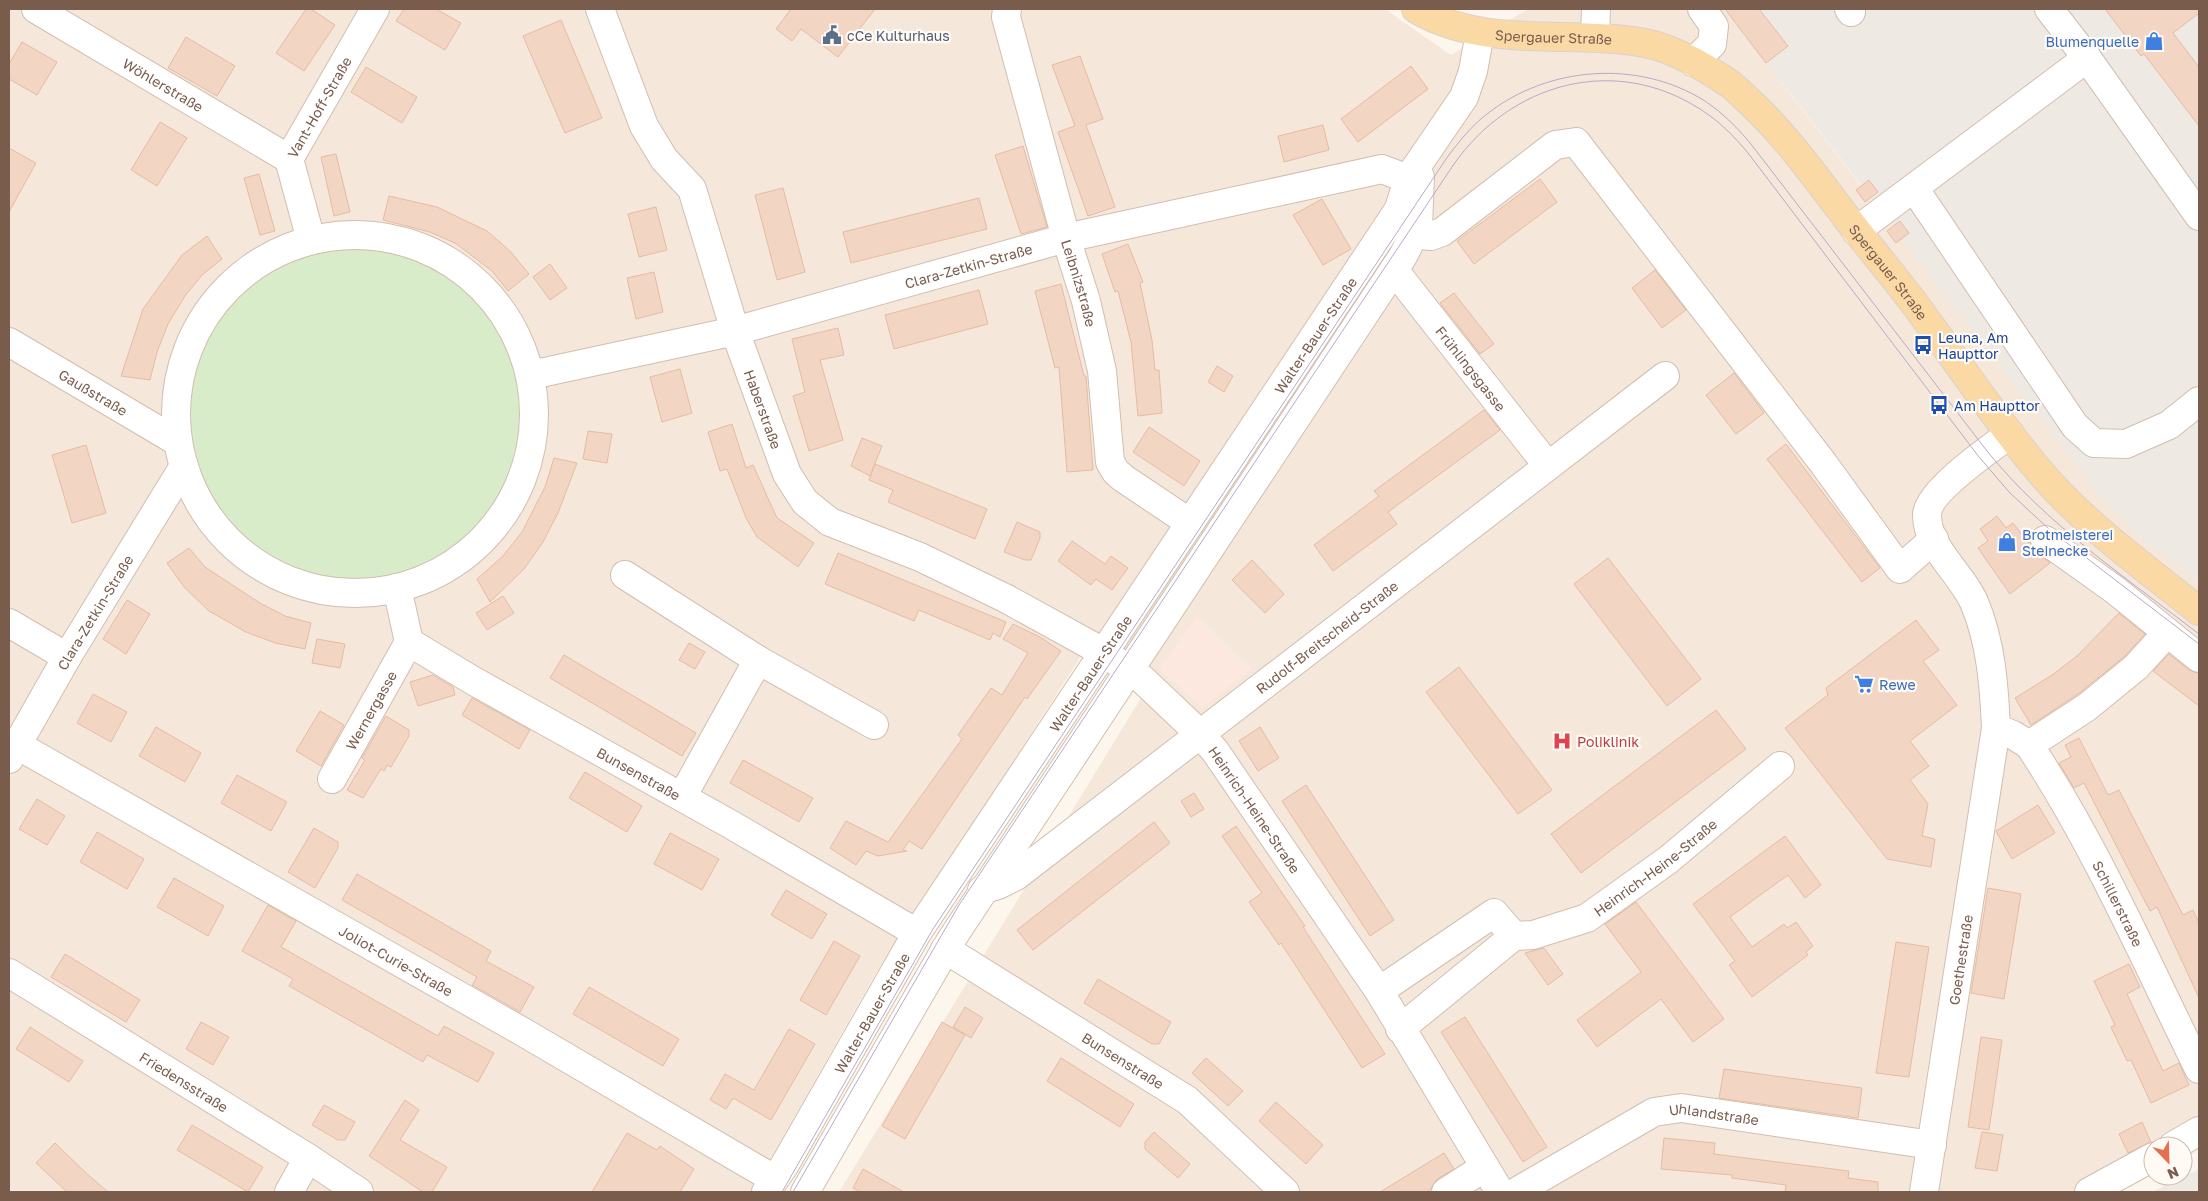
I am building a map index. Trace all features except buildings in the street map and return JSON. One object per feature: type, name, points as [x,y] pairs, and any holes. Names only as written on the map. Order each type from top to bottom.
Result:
[{"type":"main road","name":"Spergauer Straße","points":[[1416,9],[1451,26],[1480,32],[1507,35],[1595,37],[1647,44],[1674,53],[1731,85],[1760,112],[1796,152],[1856,231],[1912,300],[2037,468],[2080,513],[2199,611]]},
{"type":"street","name":"Wöhlerstraße","points":[[36,9],[289,159]]},
{"type":"street","name":"Vant-Hoff-Straße","points":[[311,240],[289,159],[375,9]]},
{"type":"street","name":"Haberstraße","points":[[600,9],[644,126],[664,159],[692,189],[735,331],[787,474],[805,502],[830,522],[920,557],[1005,598],[1104,652]]},
{"type":"street","name":"Leibnizstraße","points":[[1007,9],[1006,17],[1066,238],[1086,300],[1102,371],[1110,462],[1116,472],[1123,478],[1190,523]]},
{"type":"street","points":[[1595,37],[1596,9]]},
{"type":"street","points":[[1696,64],[1712,44],[1714,26],[1702,9]]},
{"type":"street","points":[[2049,9],[2087,58],[2199,216]]},
{"type":"street","name":"Walter-Bauer-Straße","points":[[770,1185],[784,1166],[917,933],[1399,209],[1415,169],[1464,96],[1472,71],[1480,32]]},
{"type":"street","points":[[1856,231],[2087,58]]},
{"type":"street","points":[[1414,234],[1431,236],[1442,232],[1555,145],[1576,142],[1823,463],[1900,569],[1934,539]]},
{"type":"street","name":"Clara-Zetkin-Straße","points":[[531,375],[735,331],[1066,238],[1382,169],[1415,169]]},
{"type":"street","name":"Walter-Bauer-Straße","points":[[805,1192],[945,949],[982,890],[1130,670],[1394,270],[1418,227],[1418,187],[1415,169]]},
{"type":"street","points":[[1914,188],[2075,426],[2094,442],[2126,444],[2150,435],[2169,425],[2199,401]]},
{"type":"street","points":[[342,235],[378,236],[416,245],[459,267],[492,297],[512,326],[531,375],[535,418],[530,452],[517,490],[500,518],[481,541],[444,570],[414,584],[397,588],[356,593],[312,588],[267,570],[247,557],[227,540],[212,521],[191,486],[181,454],[176,402],[185,356],[200,324],[222,294],[249,269],[275,253],[311,240],[342,235]]},
{"type":"street","name":"Frühlingsgasse","points":[[1394,270],[1548,466]]},
{"type":"street","name":"Gaußstraße","points":[[9,342],[181,454]]},
{"type":"street","name":"Rudolf-Breitscheid-Straße","points":[[982,890],[998,886],[1016,876],[1665,376]]},
{"type":"street","points":[[2010,434],[1936,494],[1927,514],[1934,539],[1973,600],[1982,627],[1994,679],[1996,728],[2013,734],[2029,745],[2087,706],[2136,667],[2167,632]]},
{"type":"street","name":"Clara-Zetkin-Straße","points":[[13,752],[181,454]]},
{"type":"street","points":[[2045,540],[2114,590],[2199,658]]},
{"type":"street","points":[[625,576],[758,660],[874,725]]},
{"type":"street","points":[[397,588],[409,642]]},
{"type":"street","points":[[9,623],[67,657]]},
{"type":"street","name":"Wernergasse","points":[[332,779],[409,642]]},
{"type":"street","name":"Bunsenstraße","points":[[409,642],[472,680],[682,797],[917,933]]},
{"type":"street","name":"Heinrich-Heine-Straße","points":[[1104,652],[1142,679],[1200,734],[1215,751],[1379,991],[1400,1029],[1500,1192]]},
{"type":"street","points":[[682,797],[758,660]]},
{"type":"street","name":"Goethestraße","points":[[1924,1192],[1996,728]]},
{"type":"street","name":"Schillerstraße","points":[[2029,745],[2103,875],[2199,1069]]},
{"type":"street","name":"Joliot-Curie-Straße","points":[[13,752],[514,1027],[770,1185]]},
{"type":"street","name":"Heinrich-Heine-Straße","points":[[1514,936],[1533,935],[1587,918],[1668,860],[1780,766]]},
{"type":"street","points":[[1379,991],[1494,913],[1514,936],[1400,1029]]},
{"type":"street","name":"Bunsenstraße","points":[[945,949],[1188,1100],[1285,1192]]},
{"type":"street","name":"Friedensstraße","points":[[9,973],[308,1158],[359,1192]]},
{"type":"street","name":"Uhlandstraße","points":[[1516,1192],[1654,1112],[1681,1108],[1932,1145]]},
{"type":"street","points":[[289,1192],[308,1158]]},
{"type":"street","points":[[2089,1192],[2143,1162]]},
{"type":"street","points":[[1446,1192],[1485,1167]]},
{"type":"shaded area","points":[[9,9],[1385,9],[1451,55],[1528,9],[1725,9],[1861,186],[1856,190],[1864,201],[1870,197],[1893,226],[1887,231],[1896,243],[1902,238],[2095,489],[2137,535],[2199,581],[2199,1150],[2193,1153],[2193,1136],[2143,1136],[2143,1179],[2118,1192],[839,1192],[1155,675],[1085,650],[973,824],[915,909],[869,985],[752,1192],[9,1192]]},
{"type":"shaded area","points":[[1725,9],[2199,9],[2199,581],[2137,535],[2095,489],[1902,239],[1896,243],[1887,231],[1893,226],[1870,198],[1865,202],[1856,190],[1861,185]]},
{"type":"shaded area","points":[[1197,616],[1252,669],[1202,708],[1159,669]]},
{"type":"shaded area","points":[[2199,1169],[2199,1192],[2152,1192],[2164,1186],[2193,1186],[2193,1172]]},
{"type":"green space","points":[[355,234],[390,238],[423,248],[454,264],[481,287],[504,314],[520,345],[530,378],[534,413],[530,448],[520,481],[504,512],[481,539],[454,562],[423,578],[390,588],[355,592],[320,588],[287,578],[256,562],[229,539],[206,512],[190,481],[180,448],[176,413],[180,378],[190,345],[206,314],[229,287],[256,264],[287,248],[320,238]]},
{"type":"tram line","points":[[782,1192],[933,929],[1446,159],[1470,129],[1487,114],[1511,98],[1537,86],[1565,78],[1594,74],[1623,74],[1651,79],[1679,88],[1705,101],[1719,111],[1754,148],[1987,451],[2010,477],[2060,526],[2199,634]]},
{"type":"tram line","points":[[793,1192],[959,905],[1454,164],[1477,136],[1504,114],[1534,96],[1566,86],[1599,81],[1633,83],[1667,92],[1700,109],[1720,124],[1748,153],[1979,457],[2010,493],[2050,530],[2199,644]]},
{"type":"place","name":"cCe Kulturhaus","points":[[832,35]]},
{"type":"place","name":"Blumenquelle","points":[[2154,41]]},
{"type":"place","name":"Leuna, Am Haupttor","points":[[1923,345]]},
{"type":"place","name":"Am Haupttor","points":[[1939,405]]},
{"type":"place","name":"Brotmeisterei Steinecke","points":[[2007,542]]},
{"type":"place","name":"Rewe","points":[[1864,684]]},
{"type":"place","name":"Poliklinik","points":[[1562,741]]}]
